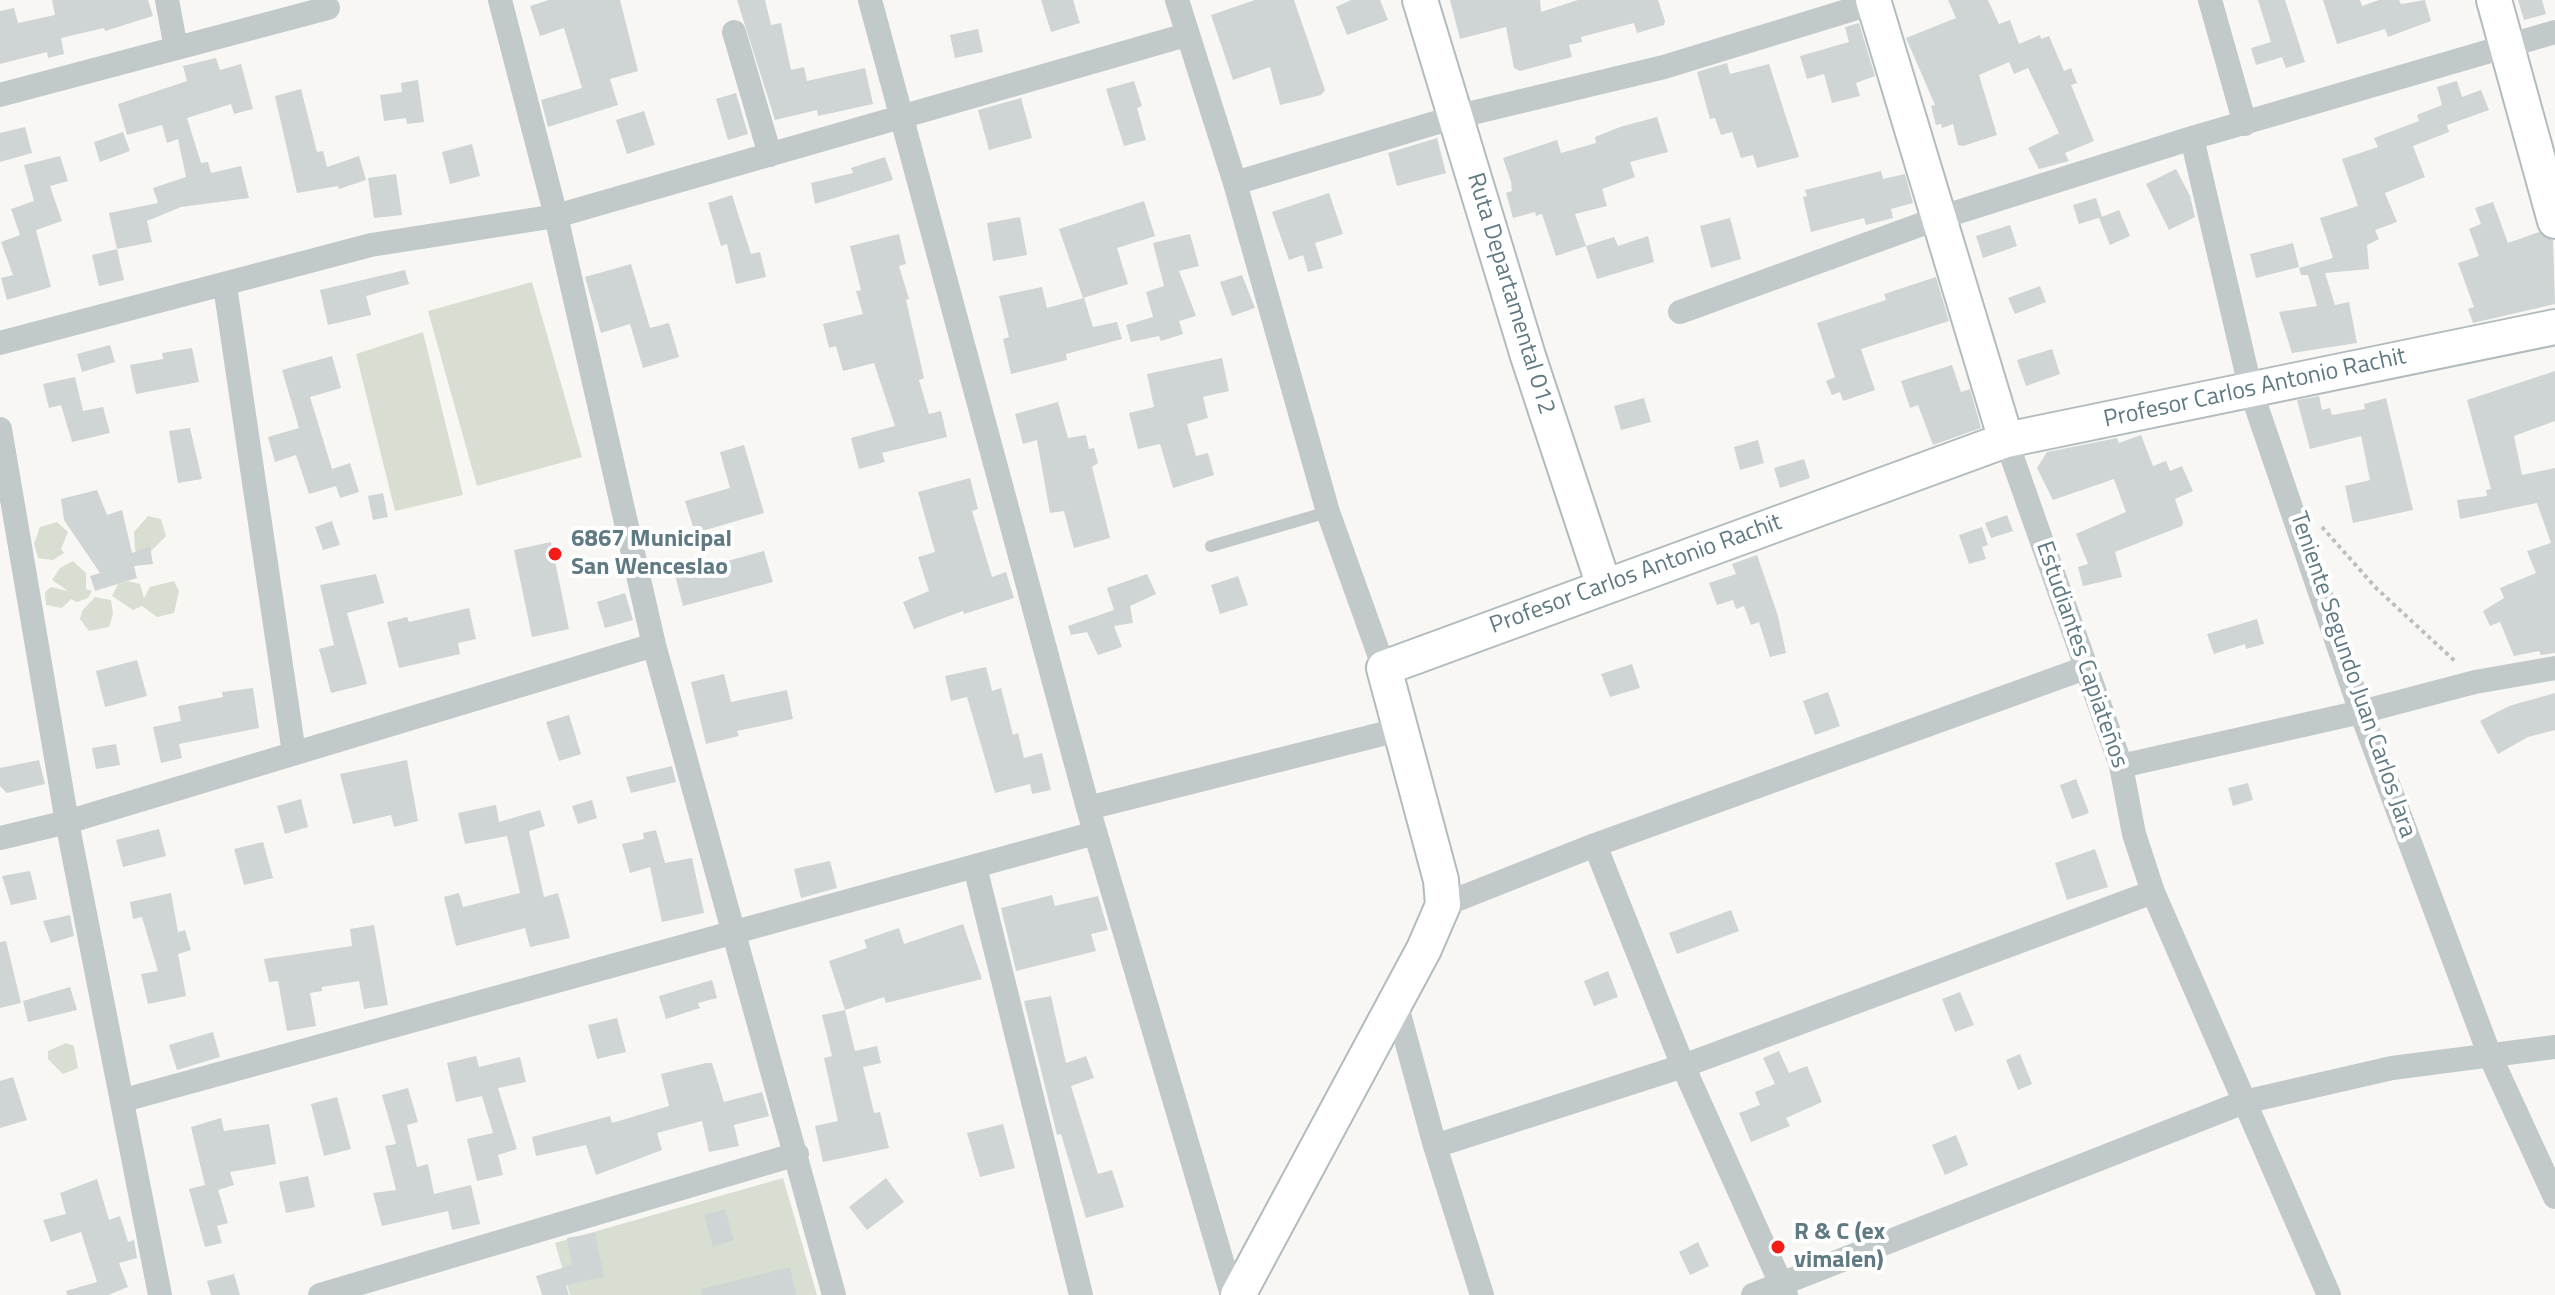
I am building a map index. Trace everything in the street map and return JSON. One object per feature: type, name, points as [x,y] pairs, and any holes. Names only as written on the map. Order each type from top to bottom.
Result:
[{"type":"street","points":[[167,0],[176,48]]},
{"type":"street","points":[[500,0],[556,216],[654,645],[834,1295]]},
{"type":"street","points":[[870,0],[1088,808],[1232,1295]]},
{"type":"street","points":[[1177,0],[1235,183],[1328,512],[1384,668],[1402,729],[1441,880],[1443,905],[1396,1003],[1238,1295]]},
{"type":"street","name":"Ruta Departamental 012","points":[[1420,0],[1604,586]]},
{"type":"street","points":[[2210,0],[2245,124]]},
{"type":"street","points":[[2494,0],[2555,221]]},
{"type":"street","points":[[1235,183],[1455,117],[1664,67],[1873,2]]},
{"type":"street","name":"Estudiantes Capiateños","points":[[1873,2],[2006,440],[2121,766],[2134,834],[2153,892],[2329,1295]]},
{"type":"street","points":[[0,95],[328,8]]},
{"type":"street","points":[[734,32],[770,155]]},
{"type":"street","points":[[1680,312],[1939,218],[2192,138],[2555,32]]},
{"type":"street","points":[[0,343],[371,245],[556,216],[1186,35]]},
{"type":"street","name":"Teniente Segundo Juan Carlos Jara","points":[[2192,138],[2251,391],[2361,712],[2490,1056],[2555,1197]]},
{"type":"street","points":[[225,286],[294,753]]},
{"type":"street","name":"Profesor Carlos Antonio Rachit","points":[[1384,668],[2006,440],[2555,327]]},
{"type":"street","points":[[0,429],[67,822],[160,1295]]},
{"type":"street","points":[[0,838],[67,822],[654,645]]},
{"type":"street","points":[[1443,905],[1595,845],[2088,667]]},
{"type":"street","points":[[2121,766],[2361,712],[2475,682],[2555,668]]},
{"type":"street","points":[[1088,808],[1402,729]]},
{"type":"street","points":[[124,1100],[1095,833]]},
{"type":"street","points":[[1595,845],[1683,1066],[1784,1290]]},
{"type":"street","points":[[975,867],[1081,1295]]},
{"type":"street","points":[[1435,1146],[1683,1066],[2153,892]]},
{"type":"street","points":[[1396,1003],[1435,1146],[1482,1295]]},
{"type":"street","points":[[1753,1295],[1784,1290],[2244,1102],[2392,1068],[2555,1047]]},
{"type":"street","points":[[320,1295],[797,1154]]},
{"type":"lane","points":[[1211,546],[1328,512]]},
{"type":"path","points":[[2321,526],[2376,588],[2475,682]]},
{"type":"shaded area","points":[[532,282],[582,457],[477,486],[428,311]]},
{"type":"shaded area","points":[[423,332],[463,495],[395,511],[356,354]]},
{"type":"shaded area","points":[[148,516],[161,519],[166,536],[151,551],[140,553],[135,550],[134,532]]},
{"type":"shaded area","points":[[57,522],[68,532],[61,549],[64,553],[53,560],[38,558],[34,544],[40,527]]},
{"type":"shaded area","points":[[73,561],[86,573],[86,589],[92,591],[88,598],[77,602],[71,599],[62,608],[46,605],[45,592],[51,587],[68,591],[52,580],[60,568]]},
{"type":"shaded area","points":[[128,581],[140,584],[144,598],[150,587],[174,581],[179,591],[174,613],[157,617],[142,606],[133,610],[112,596],[118,584]]},
{"type":"shaded area","points":[[95,597],[111,600],[113,614],[109,627],[89,631],[80,619],[82,611]]},
{"type":"shaded area","points":[[66,1043],[74,1046],[78,1068],[63,1074],[48,1059],[48,1051]]},
{"type":"shaded area","points":[[783,1178],[817,1295],[570,1295],[555,1243]]},
{"type":"building","points":[[52,0],[148,0],[153,16],[105,31],[104,28],[61,38],[64,54],[48,58],[47,52],[0,64],[0,11],[14,8],[18,23],[55,15]]},
{"type":"building","points":[[549,0],[620,0],[638,71],[610,79],[618,105],[548,127],[541,100],[582,88],[564,28],[540,36],[530,6]]},
{"type":"building","points":[[737,0],[765,0],[771,25],[781,23],[791,70],[804,67],[807,81],[865,68],[873,104],[818,116],[817,110],[775,120]]},
{"type":"building","points":[[1041,0],[1073,0],[1080,23],[1051,32]]},
{"type":"building","points":[[1255,0],[1294,0],[1325,90],[1321,95],[1280,105],[1270,67],[1233,80],[1211,15]]},
{"type":"building","points":[[1351,0],[1380,0],[1388,20],[1347,35],[1336,7]]},
{"type":"building","points":[[1450,0],[1540,0],[1541,12],[1578,0],[1658,0],[1665,21],[1664,25],[1637,33],[1634,23],[1581,37],[1582,42],[1569,45],[1572,57],[1520,71],[1514,68],[1506,27],[1460,39]]},
{"type":"building","points":[[1948,0],[1988,0],[1999,24],[2010,20],[2019,44],[2040,35],[2041,39],[2049,36],[2064,71],[2071,68],[2077,83],[2071,85],[2094,141],[2065,153],[2069,161],[2039,169],[2028,148],[2059,133],[2028,68],[2014,74],[2009,62],[1979,75],[1997,135],[1963,146],[1958,145],[1953,124],[1942,128],[1941,124],[1936,125],[1931,106],[1935,105],[1906,38],[1956,18]]},
{"type":"building","points":[[2258,0],[2285,0],[2305,62],[2286,68],[2282,57],[2256,65],[2251,48],[2271,42]]},
{"type":"building","points":[[2323,0],[2360,0],[2362,6],[2379,0],[2399,0],[2401,4],[2425,0],[2431,21],[2388,37],[2385,29],[2337,44]]},
{"type":"building","points":[[2518,0],[2542,0],[2546,14],[2524,20]]},
{"type":"building","points":[[1859,23],[1875,76],[1856,83],[1860,96],[1832,103],[1824,74],[1807,79],[1800,56],[1849,42],[1845,27]]},
{"type":"building","points":[[978,29],[983,52],[955,58],[950,35]]},
{"type":"building","points":[[216,58],[220,70],[241,64],[253,109],[234,114],[231,104],[187,118],[201,163],[208,162],[211,173],[241,166],[249,198],[181,207],[147,221],[152,242],[117,249],[109,213],[158,203],[153,188],[186,177],[178,139],[167,143],[162,125],[127,135],[118,104],[187,81],[183,66]]},
{"type":"building","points":[[1727,63],[1730,74],[1769,64],[1799,157],[1757,168],[1753,155],[1741,158],[1732,132],[1721,135],[1715,118],[1710,119],[1697,72]]},
{"type":"building","points":[[418,80],[424,122],[407,124],[406,118],[384,121],[380,95],[402,92],[401,83]]},
{"type":"building","points":[[1134,81],[1142,106],[1137,108],[1146,140],[1124,146],[1106,89]]},
{"type":"building","points":[[2457,81],[2462,97],[2481,90],[2489,110],[2447,125],[2449,132],[2413,146],[2425,177],[2385,193],[2397,222],[2375,230],[2379,239],[2367,245],[2369,269],[2325,273],[2335,305],[2349,302],[2357,343],[2292,353],[2279,312],[2317,306],[2308,275],[2301,275],[2299,268],[2333,258],[2320,218],[2358,206],[2342,159],[2378,147],[2374,138],[2419,121],[2417,115],[2442,105],[2437,87]]},
{"type":"building","points":[[301,89],[317,152],[323,151],[327,167],[359,156],[366,180],[339,189],[338,186],[297,193],[275,96]]},
{"type":"building","points":[[736,93],[748,134],[728,140],[716,99]]},
{"type":"building","points":[[1021,98],[1032,138],[989,150],[978,110]]},
{"type":"building","points":[[644,111],[655,145],[627,154],[616,120]]},
{"type":"building","points":[[1657,117],[1668,152],[1630,162],[1635,177],[1602,189],[1607,206],[1575,214],[1586,246],[1556,256],[1542,214],[1536,216],[1535,212],[1513,218],[1506,193],[1512,191],[1511,182],[1503,158],[1557,140],[1561,153],[1596,143],[1595,137],[1620,127]]},
{"type":"building","points":[[25,127],[32,153],[0,162],[0,133]]},
{"type":"building","points":[[123,132],[130,151],[100,162],[94,142]]},
{"type":"building","points":[[1437,138],[1446,173],[1397,186],[1388,153]]},
{"type":"building","points":[[472,144],[480,176],[450,184],[442,152]]},
{"type":"building","points":[[60,156],[68,181],[50,186],[62,221],[36,230],[51,287],[7,300],[1,278],[13,275],[1,242],[20,235],[11,209],[34,201],[24,165]]},
{"type":"building","points":[[885,157],[893,180],[815,204],[811,183],[853,173],[851,168]]},
{"type":"building","points":[[2176,169],[2190,196],[2195,217],[2169,230],[2146,184]]},
{"type":"building","points":[[1881,171],[1883,179],[1905,174],[1913,203],[1891,209],[1893,218],[1866,225],[1864,218],[1811,232],[1803,197],[1807,196],[1805,190]]},
{"type":"building","points":[[396,174],[402,215],[374,218],[368,178]]},
{"type":"building","points":[[1329,193],[1343,234],[1315,243],[1323,268],[1308,272],[1303,255],[1289,260],[1272,212]]},
{"type":"building","points":[[732,195],[751,254],[760,252],[766,277],[736,284],[727,244],[721,246],[708,203]]},
{"type":"building","points":[[2096,198],[2102,217],[2079,224],[2073,205]]},
{"type":"building","points":[[1144,201],[1155,236],[1117,248],[1128,284],[1083,298],[1059,229]]},
{"type":"building","points":[[2493,202],[2508,243],[2539,232],[2553,240],[2555,304],[2473,323],[2468,309],[2474,307],[2458,263],[2479,256],[2469,229],[2481,224],[2475,208]]},
{"type":"building","points":[[2119,210],[2130,236],[2110,245],[2099,218]]},
{"type":"building","points":[[1020,217],[1027,255],[993,261],[987,223]]},
{"type":"building","points":[[1730,218],[1741,259],[1711,268],[1700,226]]},
{"type":"building","points":[[2010,225],[2017,246],[1983,258],[1976,236]]},
{"type":"building","points":[[899,234],[906,264],[899,266],[909,299],[906,300],[924,378],[919,380],[929,414],[941,411],[947,437],[882,453],[885,462],[859,469],[851,438],[895,426],[874,363],[843,371],[836,346],[829,348],[823,324],[863,314],[856,291],[861,290],[850,246]]},
{"type":"building","points":[[1190,234],[1199,266],[1179,271],[1196,316],[1179,321],[1183,334],[1161,341],[1159,336],[1131,342],[1126,325],[1153,317],[1146,292],[1164,286],[1153,243]]},
{"type":"building","points":[[1648,236],[1654,262],[1597,279],[1586,246],[1614,237],[1618,246]]},
{"type":"building","points":[[2293,243],[2299,267],[2256,278],[2250,254]]},
{"type":"building","points":[[117,249],[124,280],[99,286],[92,255]]},
{"type":"building","points":[[631,264],[650,328],[669,323],[679,357],[643,368],[630,324],[601,333],[585,277]]},
{"type":"building","points":[[405,270],[409,284],[366,296],[371,315],[328,325],[320,290]]},
{"type":"building","points":[[1242,275],[1255,308],[1232,316],[1220,282]]},
{"type":"building","points":[[1936,277],[1949,321],[1861,349],[1875,390],[1843,401],[1840,392],[1832,395],[1826,381],[1835,377],[1817,323],[1886,300],[1884,294]]},
{"type":"building","points":[[2040,286],[2046,302],[2015,314],[2008,298]]},
{"type":"building","points":[[1042,287],[1047,308],[1084,298],[1093,327],[1117,322],[1122,339],[1066,354],[1067,360],[1011,374],[1003,339],[1009,337],[999,296]]},
{"type":"building","points":[[110,345],[115,362],[82,372],[77,354]]},
{"type":"building","points":[[192,348],[199,382],[136,394],[130,365],[163,359],[162,353]]},
{"type":"building","points":[[2052,349],[2060,374],[2026,386],[2017,360]]},
{"type":"building","points":[[332,356],[341,388],[310,397],[332,469],[350,463],[359,492],[340,498],[336,486],[309,494],[296,455],[275,462],[268,437],[299,428],[282,370]]},
{"type":"building","points":[[1222,358],[1229,391],[1203,397],[1208,418],[1187,424],[1196,456],[1208,453],[1214,475],[1173,488],[1160,444],[1138,449],[1129,413],[1154,407],[1147,374]]},
{"type":"building","points":[[1952,365],[1961,392],[1970,389],[1981,428],[1933,445],[1918,405],[1910,408],[1901,381]]},
{"type":"building","points":[[2555,371],[2555,421],[2514,436],[2522,475],[2555,468],[2555,653],[2541,655],[2539,651],[2514,656],[2500,622],[2490,626],[2483,611],[2504,598],[2500,588],[2536,573],[2527,551],[2551,543],[2537,503],[2460,519],[2457,500],[2487,496],[2486,490],[2491,489],[2467,400]]},
{"type":"building","points":[[75,377],[83,411],[103,407],[110,433],[72,442],[61,405],[49,408],[43,384]]},
{"type":"building","points":[[2319,396],[2322,410],[2330,408],[2332,415],[2365,409],[2364,404],[2386,398],[2413,510],[2353,523],[2345,486],[2370,480],[2361,436],[2310,449],[2297,400]]},
{"type":"building","points":[[1644,398],[1651,422],[1621,430],[1614,406]]},
{"type":"building","points":[[1058,402],[1068,438],[1086,435],[1089,449],[1094,448],[1098,463],[1092,467],[1110,538],[1074,548],[1064,511],[1050,513],[1037,440],[1023,444],[1015,414]]},
{"type":"building","points":[[190,428],[202,479],[178,483],[169,431]]},
{"type":"building","points":[[2141,435],[2153,466],[2166,461],[2170,471],[2182,466],[2193,491],[2175,499],[2182,526],[2115,552],[2122,577],[2083,586],[2078,567],[2088,564],[2076,534],[2126,512],[2114,479],[2053,500],[2037,468],[2047,452],[2117,438],[2119,443]]},
{"type":"building","points":[[1758,440],[1764,463],[1740,470],[1734,447]]},
{"type":"building","points":[[744,445],[764,513],[695,533],[685,501],[730,488],[720,452]]},
{"type":"building","points":[[1804,459],[1810,478],[1780,488],[1774,468]]},
{"type":"building","points":[[970,478],[978,509],[972,511],[992,577],[1006,572],[1014,598],[964,614],[963,611],[914,629],[903,602],[929,591],[918,557],[935,552],[918,492]]},
{"type":"building","points":[[97,490],[107,515],[122,510],[132,553],[150,546],[153,564],[134,566],[137,578],[95,591],[90,576],[100,573],[64,520],[61,499]]},
{"type":"building","points":[[383,493],[388,517],[373,520],[368,496]]},
{"type":"building","points":[[2007,515],[2013,531],[1991,538],[1985,523]]},
{"type":"building","points":[[332,521],[340,545],[323,550],[315,527]]},
{"type":"building","points":[[1982,527],[1988,545],[1982,547],[1986,559],[1969,564],[1959,535]]},
{"type":"building","points":[[551,542],[569,629],[532,637],[514,550]]},
{"type":"building","points":[[764,551],[773,582],[683,606],[675,575]]},
{"type":"building","points":[[1757,555],[1778,616],[1786,653],[1770,657],[1759,622],[1751,625],[1744,606],[1736,609],[1733,600],[1717,605],[1709,583],[1736,574],[1732,564]]},
{"type":"building","points":[[376,574],[384,603],[347,613],[367,684],[331,693],[319,649],[334,645],[320,585]]},
{"type":"building","points":[[1147,574],[1156,594],[1130,606],[1133,623],[1114,626],[1122,647],[1098,655],[1087,632],[1071,635],[1068,626],[1114,610],[1107,588]]},
{"type":"building","points":[[1238,576],[1248,605],[1220,614],[1211,585]]},
{"type":"building","points":[[625,593],[633,620],[605,628],[597,602]]},
{"type":"building","points":[[469,608],[476,639],[458,643],[460,654],[399,668],[387,622],[407,617],[409,622]]},
{"type":"building","points":[[2257,619],[2264,644],[2246,649],[2245,644],[2214,654],[2207,634]]},
{"type":"building","points":[[137,660],[147,696],[105,707],[96,671]]},
{"type":"building","points":[[1632,664],[1640,688],[1610,697],[1601,674]]},
{"type":"building","points":[[986,667],[992,691],[1001,688],[1013,735],[1018,733],[1024,758],[1042,753],[1051,790],[1032,794],[1030,784],[995,793],[967,697],[951,701],[945,676]]},
{"type":"building","points":[[724,674],[731,702],[787,690],[793,719],[737,731],[739,736],[706,744],[691,682]]},
{"type":"building","points":[[253,688],[259,728],[179,744],[182,758],[161,763],[153,727],[181,721],[178,706],[223,697],[222,692]]},
{"type":"building","points":[[1828,692],[1840,726],[1815,735],[1803,701]]},
{"type":"building","points":[[2555,693],[2555,730],[2528,737],[2498,754],[2480,721],[2509,706]]},
{"type":"building","points":[[569,715],[581,754],[559,761],[546,722]]},
{"type":"building","points":[[116,744],[120,765],[96,769],[92,748]]},
{"type":"building","points":[[39,760],[45,784],[7,793],[0,786],[0,768]]},
{"type":"building","points":[[407,760],[418,821],[394,827],[391,815],[353,824],[340,774]]},
{"type":"building","points":[[672,766],[676,782],[631,793],[626,777]]},
{"type":"building","points":[[2076,779],[2089,813],[2072,819],[2060,785]]},
{"type":"building","points":[[2248,783],[2253,800],[2233,806],[2228,788]]},
{"type":"building","points":[[301,799],[308,827],[285,834],[277,806]]},
{"type":"building","points":[[592,800],[597,818],[578,824],[572,806]]},
{"type":"building","points":[[496,805],[499,822],[540,810],[545,826],[529,831],[544,897],[558,893],[570,938],[530,947],[525,928],[456,946],[444,897],[459,893],[463,907],[520,893],[507,836],[465,844],[458,813]]},
{"type":"building","points":[[159,829],[166,856],[123,867],[116,840]]},
{"type":"building","points":[[656,830],[665,863],[692,858],[704,913],[662,922],[650,867],[630,873],[622,844],[644,839],[643,833]]},
{"type":"building","points":[[263,842],[273,878],[244,885],[234,849]]},
{"type":"building","points":[[2095,849],[2108,887],[2067,900],[2055,863]]},
{"type":"building","points":[[830,861],[837,888],[801,898],[794,869]]},
{"type":"building","points":[[30,871],[37,899],[11,905],[2,876]]},
{"type":"building","points":[[171,893],[178,932],[185,930],[191,950],[178,954],[186,996],[148,1004],[141,974],[158,971],[142,917],[133,919],[130,902]]},
{"type":"building","points":[[1052,895],[1055,906],[1098,896],[1108,930],[1091,934],[1096,951],[1016,971],[1001,908]]},
{"type":"building","points":[[1731,910],[1739,931],[1677,954],[1669,933]]},
{"type":"building","points":[[70,915],[74,936],[51,943],[43,921]]},
{"type":"building","points":[[963,924],[982,979],[886,1003],[884,997],[845,1010],[829,961],[867,948],[864,940],[899,928],[904,944]]},
{"type":"building","points":[[374,925],[388,1005],[364,1009],[359,981],[322,987],[322,991],[310,993],[316,1026],[287,1031],[278,981],[269,982],[264,959],[352,946],[350,929]]},
{"type":"building","points":[[6,941],[21,1003],[0,1008],[0,942]]},
{"type":"building","points":[[1608,971],[1618,997],[1594,1006],[1584,981]]},
{"type":"building","points":[[712,980],[717,998],[698,1003],[700,1008],[666,1019],[659,996]]},
{"type":"building","points":[[70,987],[77,1010],[28,1022],[23,1001]]},
{"type":"building","points":[[1960,992],[1974,1025],[1955,1032],[1942,999]]},
{"type":"building","points":[[1051,996],[1066,1063],[1086,1056],[1094,1078],[1071,1086],[1098,1174],[1112,1170],[1124,1207],[1086,1218],[1061,1134],[1057,1135],[1024,1001]]},
{"type":"building","points":[[845,1010],[855,1051],[877,1046],[881,1063],[863,1067],[874,1113],[880,1112],[889,1148],[823,1162],[815,1126],[838,1121],[824,1058],[832,1056],[822,1015]]},
{"type":"building","points":[[617,1018],[626,1052],[597,1059],[588,1025]]},
{"type":"building","points":[[213,1032],[220,1057],[177,1070],[169,1045]]},
{"type":"building","points":[[1779,1051],[1789,1073],[1807,1066],[1822,1102],[1786,1118],[1790,1126],[1751,1142],[1739,1113],[1760,1105],[1755,1092],[1775,1084],[1763,1058]]},
{"type":"building","points":[[2020,1054],[2032,1084],[2018,1090],[2006,1060]]},
{"type":"building","points":[[476,1056],[479,1067],[520,1057],[526,1082],[498,1088],[517,1149],[498,1155],[503,1175],[477,1181],[467,1139],[493,1133],[482,1096],[456,1102],[447,1063]]},
{"type":"building","points":[[712,1063],[724,1102],[762,1092],[769,1116],[734,1125],[739,1146],[709,1152],[702,1121],[657,1133],[662,1150],[596,1175],[586,1145],[536,1156],[532,1137],[610,1116],[612,1123],[669,1106],[661,1074]]},
{"type":"building","points":[[13,1077],[27,1120],[0,1128],[0,1081]]},
{"type":"building","points":[[408,1088],[418,1122],[407,1125],[417,1167],[428,1164],[434,1194],[471,1185],[480,1224],[452,1230],[448,1211],[382,1226],[373,1193],[396,1190],[385,1146],[396,1144],[382,1095]]},
{"type":"building","points":[[337,1097],[351,1149],[324,1156],[311,1104]]},
{"type":"building","points":[[221,1118],[224,1131],[269,1124],[276,1164],[230,1172],[234,1185],[218,1190],[228,1223],[217,1226],[222,1243],[205,1247],[189,1189],[205,1185],[191,1127]]},
{"type":"building","points":[[1003,1124],[1015,1168],[980,1177],[967,1133]]},
{"type":"building","points":[[1956,1135],[1968,1165],[1945,1175],[1932,1145]]},
{"type":"building","points":[[308,1176],[315,1207],[286,1213],[279,1182]]},
{"type":"building","points":[[886,1178],[904,1202],[867,1230],[849,1207]]},
{"type":"building","points":[[97,1179],[109,1220],[120,1216],[128,1242],[134,1240],[137,1258],[119,1263],[128,1287],[108,1295],[67,1295],[66,1291],[97,1282],[81,1232],[51,1242],[43,1220],[66,1214],[60,1193]]},
{"type":"building","points":[[725,1209],[734,1240],[713,1247],[704,1215]]},
{"type":"building","points":[[595,1233],[604,1277],[566,1285],[569,1295],[542,1295],[536,1276],[572,1265],[567,1238]]},
{"type":"building","points":[[1698,1242],[1709,1266],[1690,1275],[1679,1252]]},
{"type":"building","points":[[790,1267],[796,1295],[702,1295],[701,1289]]},
{"type":"building","points":[[234,1274],[240,1295],[211,1295],[207,1281]]},
{"type":"place","name":"6867 Municipal San Wenceslao","points":[[555,554]]},
{"type":"place","name":"R & C (ex vimalen)","points":[[1778,1247]]}]
